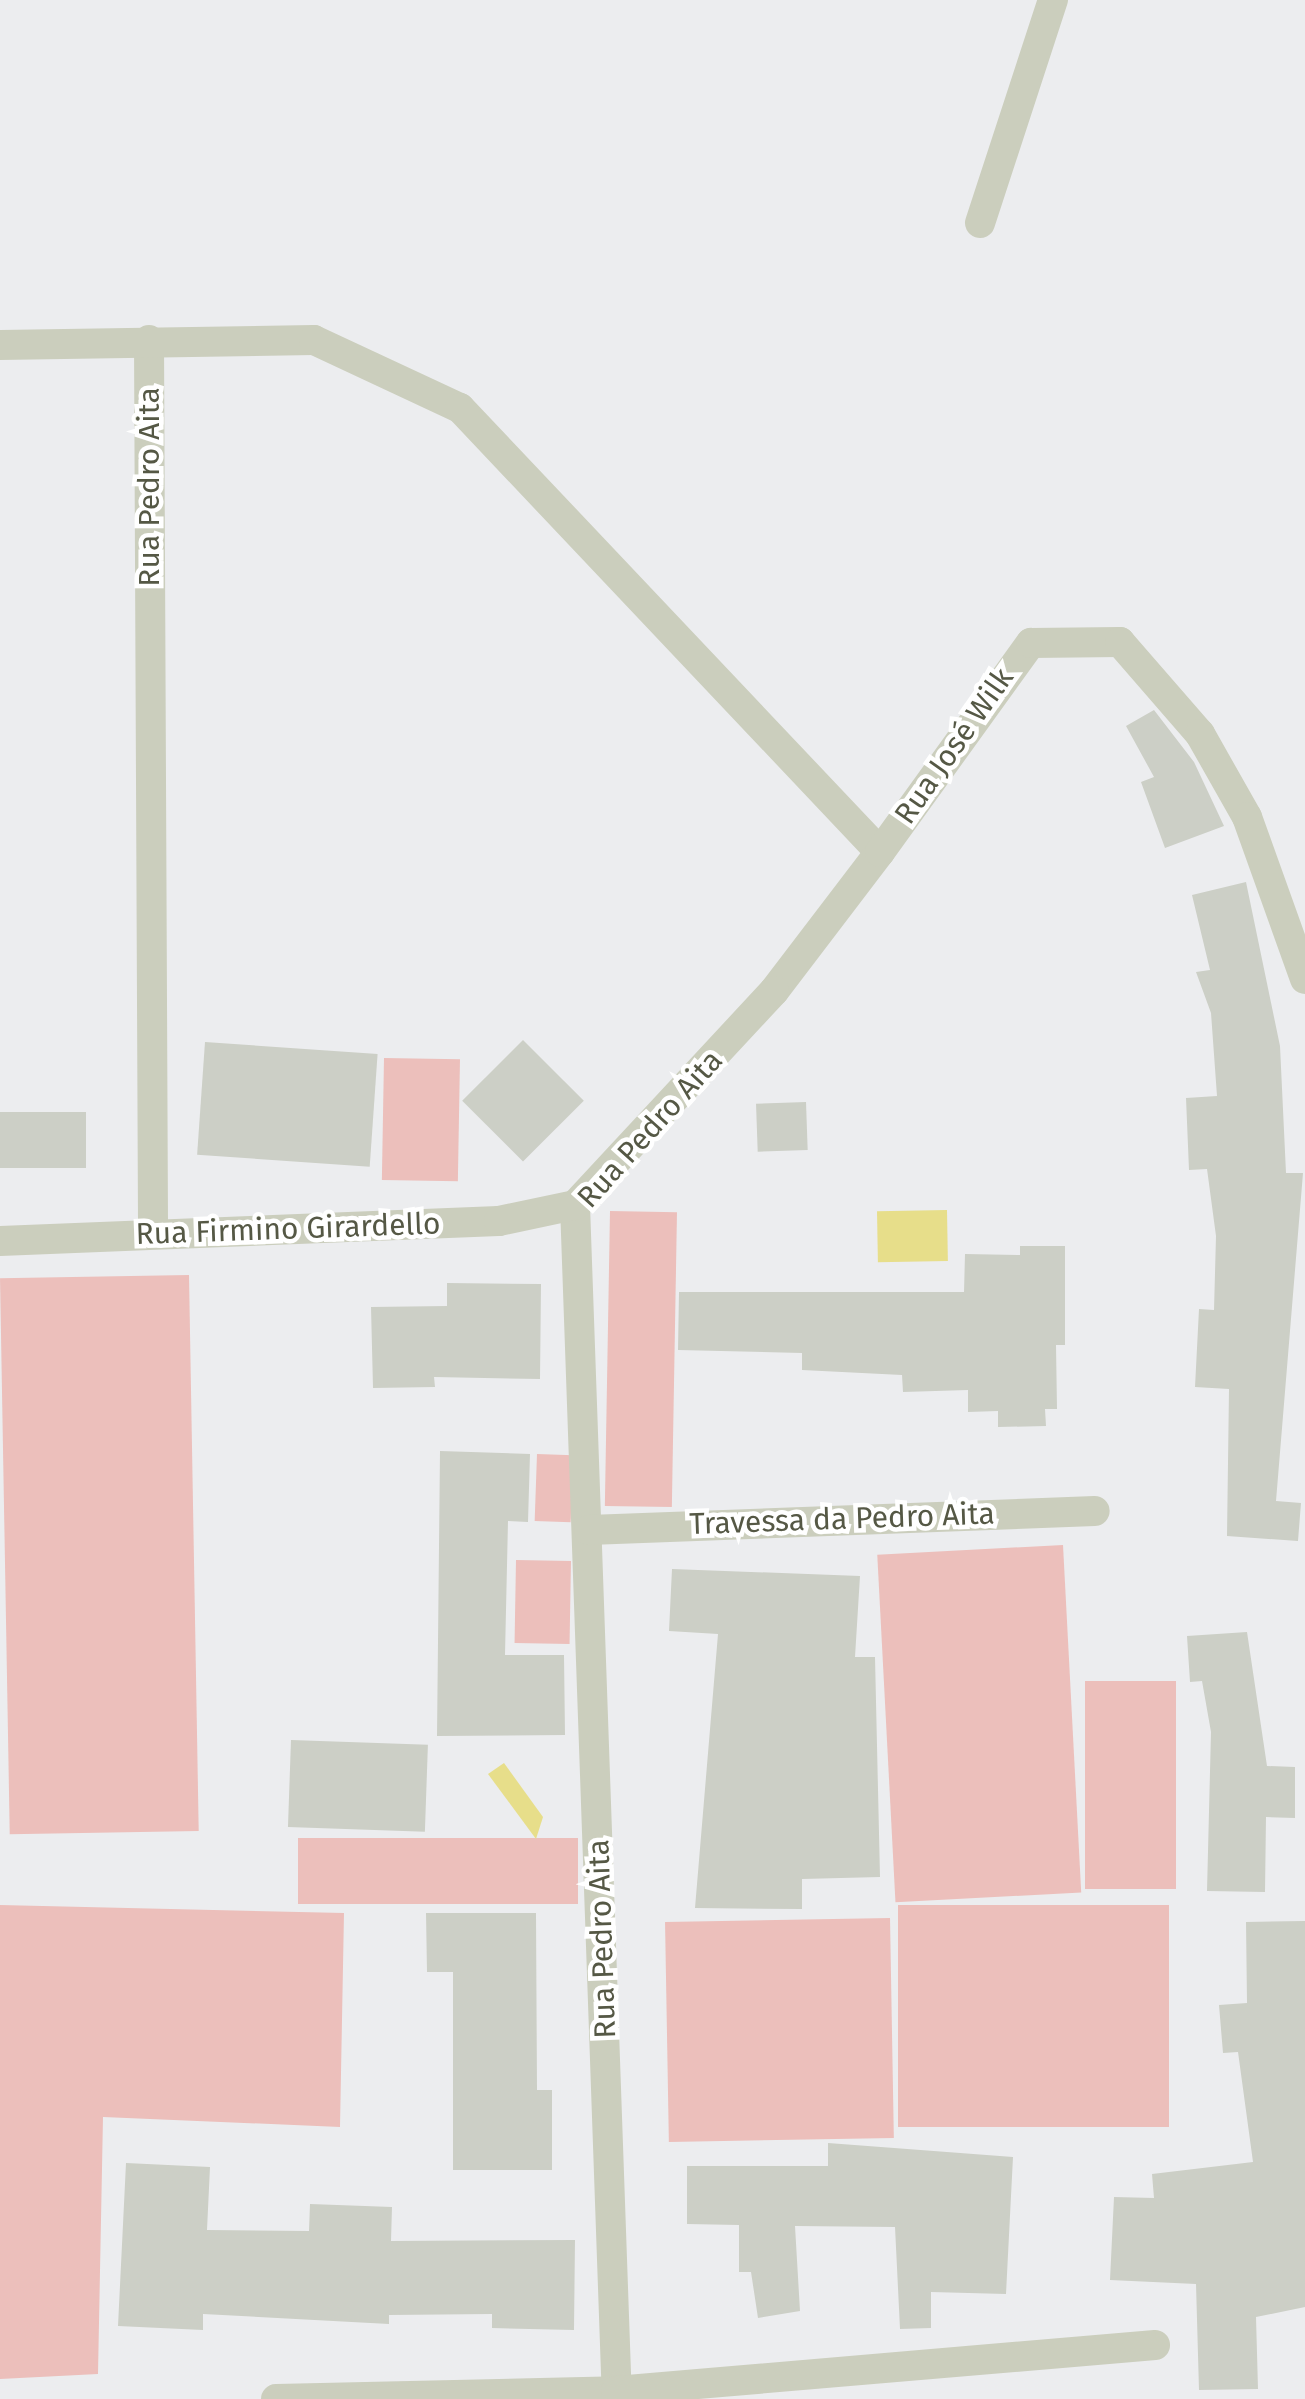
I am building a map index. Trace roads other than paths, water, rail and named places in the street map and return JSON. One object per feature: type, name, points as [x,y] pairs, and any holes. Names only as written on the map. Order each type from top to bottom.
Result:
[{"type":"street","points":[[980,223],[1053,0]]},
{"type":"street","name":"Rua Pedro Aita","points":[[148,340],[153,1234]]},
{"type":"street","points":[[0,345],[314,340],[460,408],[880,852]]},
{"type":"street","name":"Rua José Wilk","points":[[880,852],[1031,643],[1120,642],[1200,734],[1247,817],[1305,979]]},
{"type":"street","name":"Rua Pedro Aita","points":[[616,2395],[575,1205],[774,991],[880,852]]},
{"type":"street","name":"Rua Firmino Girardello","points":[[0,1242],[499,1221],[575,1205]]},
{"type":"street","name":"Travessa da Pedro Aita","points":[[589,1530],[1095,1510]]},
{"type":"street","points":[[276,2399],[616,2395],[1155,2345]]}]
